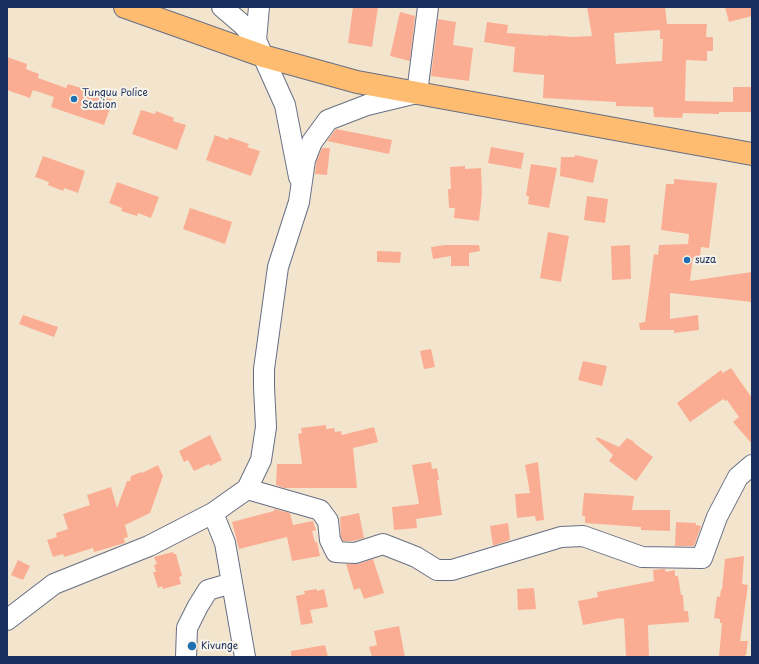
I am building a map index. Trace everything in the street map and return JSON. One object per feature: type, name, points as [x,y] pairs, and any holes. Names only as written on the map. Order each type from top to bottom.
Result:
[{"type":"main road","points":[[125,7],[260,48],[357,82],[752,154]]},
{"type":"street","points":[[222,7],[243,25],[260,48],[285,105],[299,176],[299,202]]},
{"type":"street","points":[[259,7],[260,48]]},
{"type":"street","points":[[7,620],[54,584],[149,546],[213,513],[247,489],[261,460],[266,427],[264,369],[278,267],[299,202],[305,160],[312,142],[328,120],[367,105],[417,93],[428,7]]},
{"type":"street","points":[[247,489],[320,510],[328,521],[330,540],[336,552],[355,553],[383,544],[416,557],[437,570],[452,570],[561,536],[582,536],[642,557],[702,558],[717,517],[738,477],[752,465]]},
{"type":"street","points":[[213,513],[225,543],[245,657]]},
{"type":"street","points":[[186,657],[187,628],[198,606],[208,590],[232,583]]},
{"type":"building","points":[[353,7],[378,7],[372,47],[348,43]]},
{"type":"building","points":[[587,7],[665,7],[667,24],[707,24],[706,37],[713,37],[713,51],[707,51],[707,61],[686,60],[685,101],[733,102],[733,87],[752,87],[752,112],[719,112],[719,114],[683,113],[682,118],[654,117],[653,107],[616,106],[616,102],[543,98],[544,75],[513,72],[515,47],[484,42],[487,22],[508,25],[507,33],[572,37],[592,36]],"holes":[[[660,30],[660,39],[663,39],[662,61],[616,64],[614,33]]]},
{"type":"building","points":[[725,7],[752,7],[752,16],[729,22]]},
{"type":"building","points":[[400,12],[415,16],[410,61],[390,56]]},
{"type":"building","points":[[438,19],[456,22],[453,45],[473,48],[469,81],[431,76]]},
{"type":"building","points":[[7,57],[27,64],[26,69],[39,74],[38,78],[66,88],[68,84],[81,88],[82,85],[100,92],[99,95],[113,100],[104,125],[51,107],[54,97],[33,90],[30,98],[7,90]]},
{"type":"building","points":[[141,110],[155,114],[156,111],[174,118],[173,121],[186,125],[177,150],[132,134]]},
{"type":"building","points":[[336,129],[392,140],[389,154],[327,141]]},
{"type":"building","points":[[215,135],[228,140],[229,137],[249,144],[247,147],[260,151],[251,176],[206,160]]},
{"type":"building","points":[[491,147],[524,153],[521,169],[488,163]]},
{"type":"building","points":[[322,148],[330,148],[327,175],[315,174],[316,163]]},
{"type":"building","points":[[575,155],[598,160],[593,183],[560,176],[561,157],[575,157]]},
{"type":"building","points":[[43,156],[85,171],[78,193],[64,188],[63,191],[48,185],[49,182],[35,177]]},
{"type":"building","points":[[531,164],[557,168],[549,208],[528,204],[529,196],[526,196]]},
{"type":"building","points":[[465,166],[465,169],[481,168],[482,194],[479,221],[454,218],[455,208],[449,208],[448,189],[451,189],[450,167]]},
{"type":"building","points":[[674,179],[717,183],[709,248],[701,247],[700,258],[693,257],[690,281],[752,272],[752,302],[670,293],[670,319],[698,315],[699,330],[674,333],[674,330],[640,330],[639,323],[645,322],[654,254],[658,255],[659,245],[688,244],[689,234],[661,230],[666,184],[674,184]]},
{"type":"building","points":[[117,182],[159,197],[151,218],[138,213],[137,216],[121,211],[122,208],[109,203]]},
{"type":"building","points":[[587,196],[608,199],[605,223],[584,220]]},
{"type":"building","points":[[190,208],[232,222],[225,244],[183,229]]},
{"type":"building","points":[[548,232],[569,236],[561,282],[540,278]]},
{"type":"building","points":[[445,245],[479,245],[480,251],[469,253],[469,266],[451,266],[451,256],[433,259],[431,247]]},
{"type":"building","points":[[630,245],[631,279],[612,280],[611,246]]},
{"type":"building","points":[[377,251],[401,252],[400,263],[377,262]]},
{"type":"building","points":[[23,315],[58,327],[54,337],[19,324]]},
{"type":"building","points":[[431,349],[435,367],[424,369],[420,351]]},
{"type":"building","points":[[583,361],[607,366],[602,386],[578,380]]},
{"type":"building","points":[[731,368],[752,398],[752,444],[733,422],[739,417],[727,400],[725,401],[723,399],[690,422],[677,403],[721,370],[723,373]]},
{"type":"building","points":[[326,425],[326,429],[334,428],[335,432],[341,431],[342,435],[374,427],[378,442],[353,448],[357,488],[284,488],[276,485],[277,464],[302,464],[298,434],[302,433],[301,428]]},
{"type":"building","points":[[210,435],[222,460],[194,471],[188,460],[184,462],[179,451]]},
{"type":"building","points":[[597,437],[619,447],[627,438],[653,457],[636,481],[609,461],[613,455],[596,439]]},
{"type":"building","points":[[431,462],[432,469],[437,468],[439,480],[437,480],[442,515],[416,519],[417,528],[394,530],[392,507],[419,504],[412,465]]},
{"type":"building","points":[[538,462],[544,520],[536,521],[535,516],[517,518],[515,494],[530,493],[525,465]]},
{"type":"building","points":[[158,465],[163,476],[150,513],[125,525],[128,537],[124,538],[125,543],[94,552],[93,548],[64,557],[63,554],[53,557],[47,540],[57,537],[56,533],[68,529],[63,514],[90,505],[87,495],[111,487],[117,508],[127,481],[130,481],[131,476],[141,472],[142,473]]},
{"type":"building","points":[[584,493],[634,496],[632,510],[670,510],[670,531],[641,530],[641,527],[585,523],[585,516],[582,516]]},
{"type":"building","points":[[274,509],[290,513],[293,525],[313,521],[316,530],[312,531],[315,542],[317,542],[320,556],[292,561],[287,537],[239,549],[232,522],[274,511]]},
{"type":"building","points":[[359,513],[364,538],[353,541],[343,541],[341,537],[340,517]]},
{"type":"building","points":[[676,522],[696,523],[696,525],[701,526],[694,546],[675,546]]},
{"type":"building","points":[[508,523],[510,540],[493,546],[490,526]]},
{"type":"building","points":[[173,552],[176,554],[182,576],[179,577],[181,584],[163,589],[162,586],[158,588],[153,572],[156,572],[154,565],[157,564],[154,557]]},
{"type":"building","points":[[744,556],[742,584],[748,585],[740,641],[748,641],[746,655],[745,657],[719,657],[722,623],[720,623],[720,619],[714,618],[717,596],[720,597],[721,589],[722,590],[725,559]]},
{"type":"building","points":[[373,559],[384,593],[364,599],[360,588],[354,590],[346,564],[358,564]]},
{"type":"building","points":[[18,560],[30,566],[23,580],[11,575]]},
{"type":"building","points":[[665,569],[666,572],[675,570],[675,576],[678,576],[681,595],[683,595],[684,611],[688,611],[689,622],[648,625],[649,657],[626,657],[624,618],[583,625],[578,601],[598,597],[597,592],[654,581],[653,570]]},
{"type":"building","points":[[534,588],[536,609],[518,610],[517,589]]},
{"type":"building","points":[[317,589],[317,591],[324,589],[328,607],[310,610],[313,623],[301,625],[296,596],[305,594],[304,591]]},
{"type":"building","points":[[399,626],[405,657],[372,657],[369,647],[377,645],[374,631]]},
{"type":"building","points":[[325,645],[328,657],[291,657],[291,651]]},
{"type":"place","name":"Tunguu Police Station","points":[[74,99]]},
{"type":"place","name":"suza","points":[[687,260]]},
{"type":"place","name":"Kivunge","points":[[192,646]]}]
